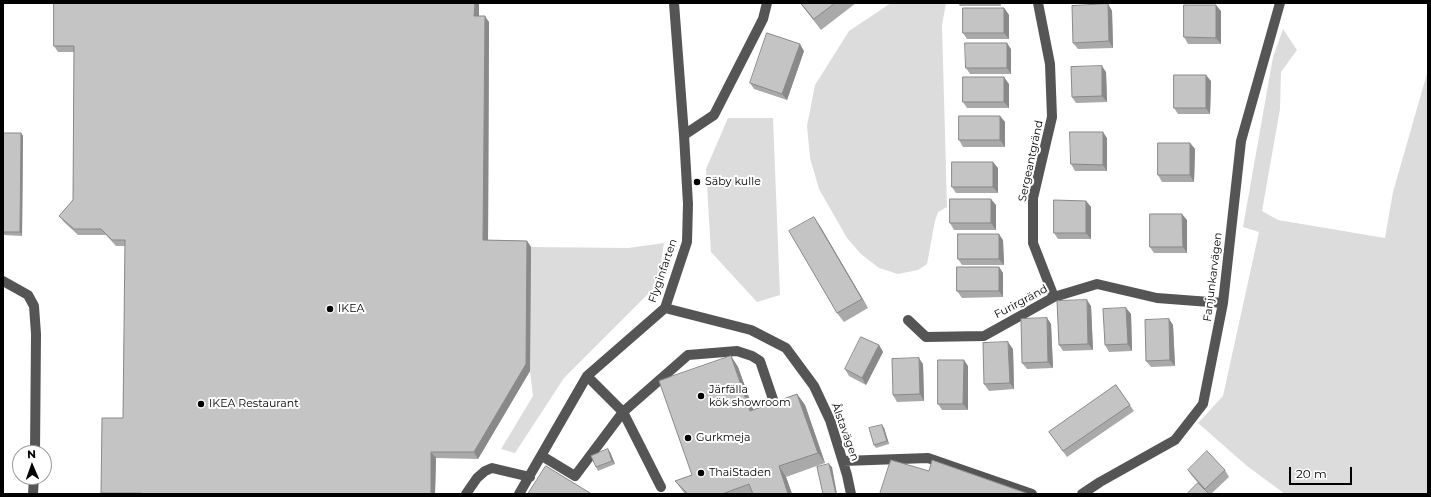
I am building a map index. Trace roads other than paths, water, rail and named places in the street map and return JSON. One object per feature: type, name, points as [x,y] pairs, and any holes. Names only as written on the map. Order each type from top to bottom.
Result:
[{"type":"street","name":"Flyginfarten","points":[[519,494],[587,376],[666,308],[687,242],[688,204],[674,3]]},
{"type":"street","points":[[684,135],[714,115],[763,19],[767,3]]},
{"type":"street","name":"Sergeantgränd","points":[[1038,3],[1050,64],[1052,117],[1033,198],[1033,243],[1054,297]]},
{"type":"street","name":"Fanjunkarvägen","points":[[1082,494],[1100,482],[1175,440],[1204,404],[1223,303],[1241,141],[1280,3]]},
{"type":"street","points":[[3,281],[28,295],[34,306],[36,334],[35,445]]},
{"type":"street","name":"Furirgränd","points":[[908,320],[926,337],[984,336],[1054,297],[1097,284],[1157,298],[1223,303]]},
{"type":"street","name":"Ålstavägen","points":[[666,308],[751,330],[786,348],[814,386],[830,420],[848,475],[851,494]]},
{"type":"street","points":[[542,456],[575,476],[623,412],[688,355],[737,351],[752,356],[760,361],[777,411]]},
{"type":"street","points":[[587,376],[623,412],[662,487]]},
{"type":"street","points":[[843,461],[928,458],[1032,494]]},
{"type":"street","points":[[466,494],[477,478],[485,471],[492,468],[530,477]]},
{"type":"place","name":"Säby kulle","points":[[697,182]]},
{"type":"place","name":"IKEA","points":[[330,309]]},
{"type":"place","name":"Järfälla kök showroom","points":[[701,396]]},
{"type":"place","name":"IKEA Restaurant","points":[[201,404]]},
{"type":"place","name":"Gurkmeja","points":[[688,438]]},
{"type":"place","name":"ThaiStaden","points":[[701,473]]}]
